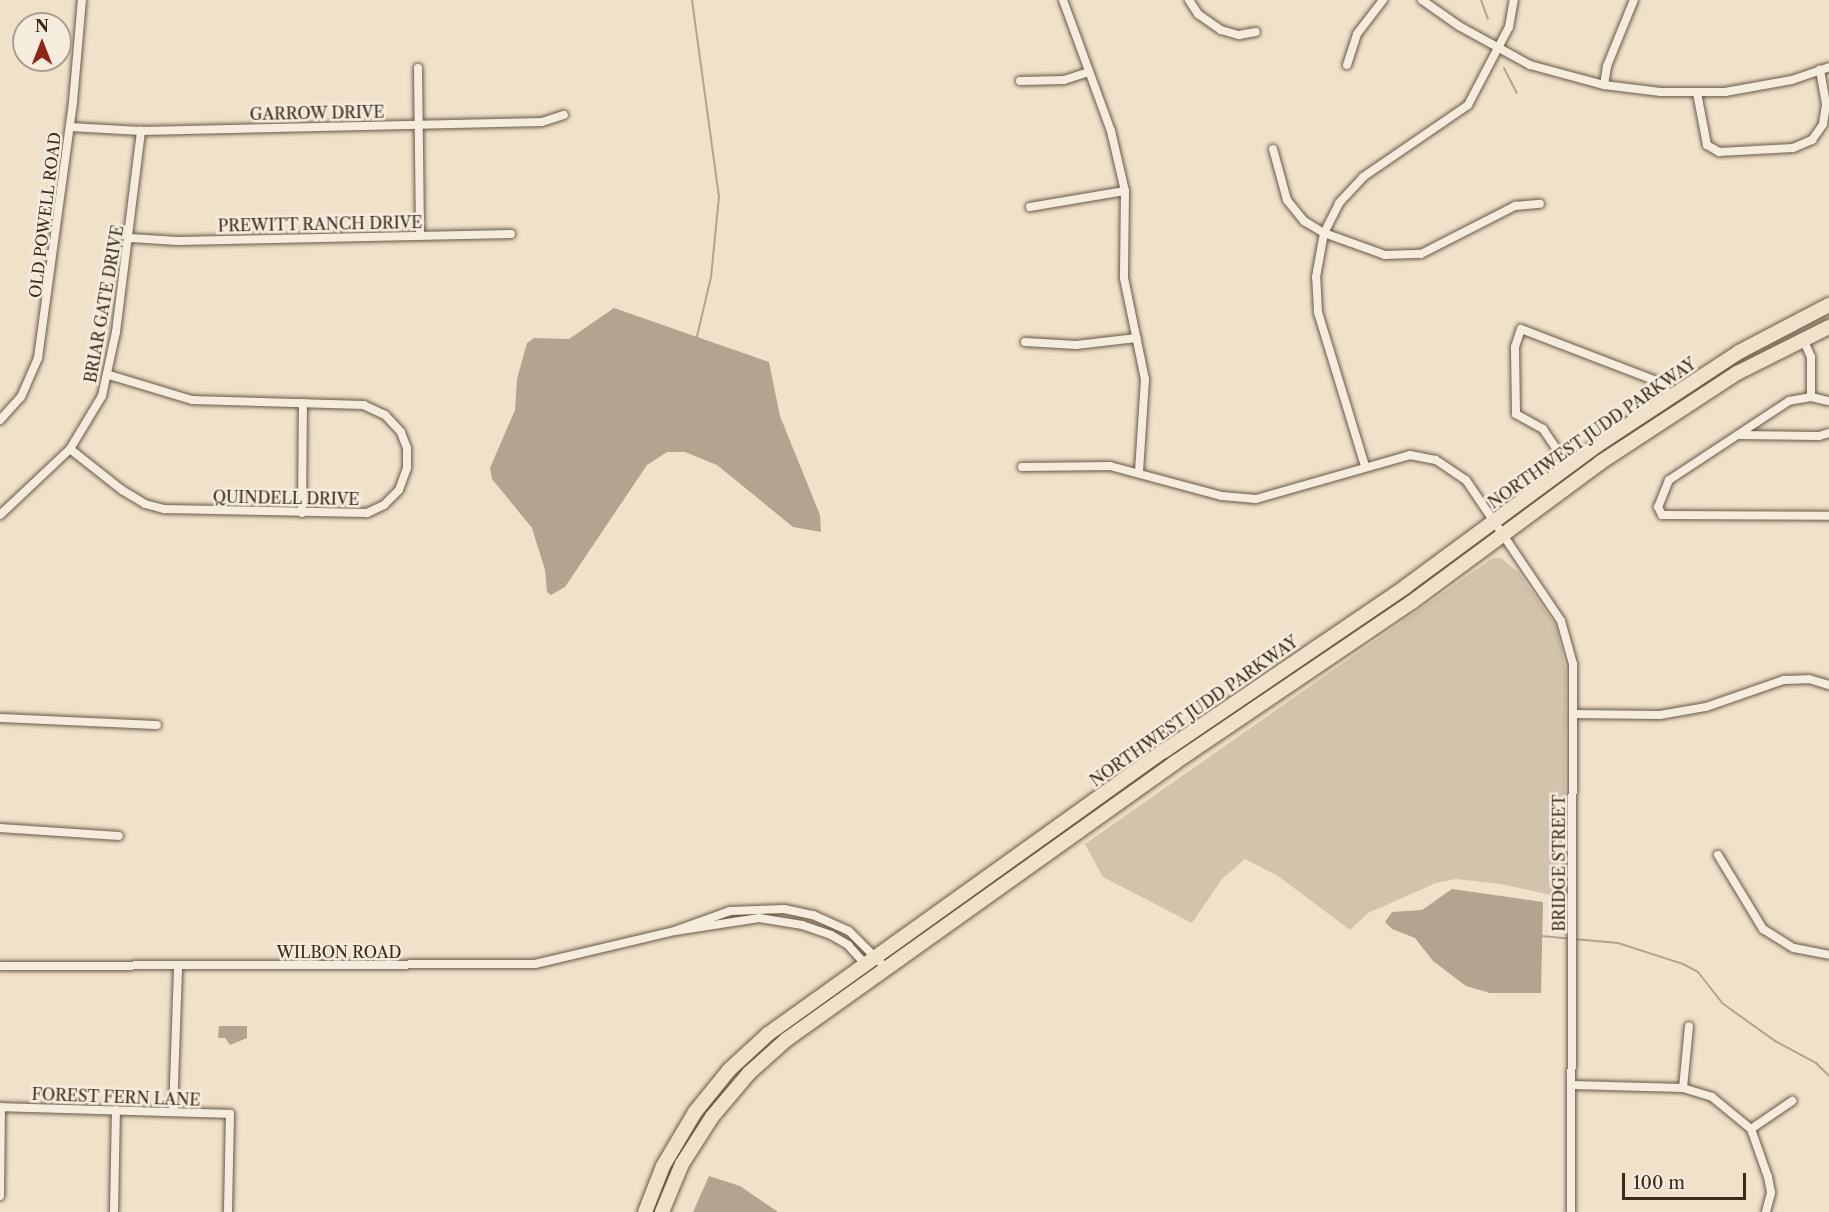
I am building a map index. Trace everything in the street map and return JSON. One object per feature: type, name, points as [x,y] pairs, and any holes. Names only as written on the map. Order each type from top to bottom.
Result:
[{"type":"highway","name":"NORTHWEST JUDD PARKWAY","points":[[645,1212],[673,1147],[715,1086],[768,1034],[871,959],[1495,521],[1568,466],[1739,352],[1829,305]]},
{"type":"highway","name":"NORTHWEST JUDD PARKWAY","points":[[662,1212],[690,1149],[735,1087],[776,1048],[880,972],[1707,392],[1829,327]]},
{"type":"street","name":"OLD POWELL ROAD","points":[[0,420],[21,397],[38,358],[70,127],[82,0]]},
{"type":"street","points":[[1063,0],[1111,131],[1125,191],[1124,278],[1145,379],[1139,472]]},
{"type":"street","points":[[1189,0],[1198,14],[1221,30],[1239,35],[1256,32]]},
{"type":"street","points":[[1347,65],[1357,34],[1383,0]]},
{"type":"street","points":[[1422,0],[1497,48],[1530,65],[1604,85],[1697,93],[1780,82],[1829,67]]},
{"type":"street","points":[[1365,466],[1318,312],[1316,277],[1324,233],[1339,203],[1363,177],[1468,105],[1509,27],[1514,0]]},
{"type":"street","points":[[1604,85],[1607,66],[1634,0]]},
{"type":"street","points":[[418,68],[420,235]]},
{"type":"street","points":[[1697,93],[1707,146],[1719,152],[1793,148],[1812,140],[1823,124],[1826,104],[1820,70]]},
{"type":"street","points":[[1020,81],[1064,80],[1089,72]]},
{"type":"street","name":"GARROW DRIVE","points":[[70,127],[141,131],[542,122],[564,115]]},
{"type":"street","name":"BRIAR GATE DRIVE","points":[[0,515],[70,449],[85,429],[109,375],[130,238],[141,131]]},
{"type":"street","points":[[1273,149],[1287,200],[1304,221],[1324,233],[1385,255],[1408,257],[1434,249],[1515,206],[1540,204]]},
{"type":"street","points":[[1030,207],[1125,191]]},
{"type":"street","name":"PREWITT RANCH DRIVE","points":[[130,238],[178,241],[511,234]]},
{"type":"street","points":[[1568,466],[1542,429],[1516,414],[1515,347],[1521,329],[1659,382],[1671,396]]},
{"type":"street","points":[[1025,342],[1076,345],[1137,338]]},
{"type":"street","points":[[1803,339],[1810,357],[1810,397]]},
{"type":"street","name":"QUINDELL DRIVE","points":[[70,449],[145,504],[164,509],[350,515],[384,505],[399,490],[407,458],[401,432],[385,415],[364,405],[192,400],[109,375]]},
{"type":"street","points":[[1829,401],[1810,397],[1789,401],[1669,480],[1658,500],[1662,515],[1829,516]]},
{"type":"street","points":[[302,513],[303,403]]},
{"type":"street","points":[[1737,435],[1819,436],[1829,433]]},
{"type":"street","name":"BRIDGE STREET","points":[[1022,467],[1110,466],[1222,496],[1256,499],[1410,455],[1436,460],[1467,480],[1561,621],[1573,664],[1571,1212]]},
{"type":"street","points":[[1574,714],[1668,714],[1706,707],[1784,680],[1809,679],[1829,685]]},
{"type":"street","points":[[0,718],[157,725]]},
{"type":"street","points":[[0,828],[119,836]]},
{"type":"street","points":[[1718,855],[1763,929],[1794,948],[1829,954]]},
{"type":"street","name":"WILBON ROAD","points":[[675,931],[729,910],[784,909],[813,915],[849,931],[880,972]]},
{"type":"street","name":"WILBON ROAD","points":[[0,966],[178,968],[535,964],[675,931],[733,921],[779,920],[831,935],[871,959],[880,972]]},
{"type":"street","points":[[173,1112],[178,968]]},
{"type":"street","points":[[1683,1088],[1689,1026]]},
{"type":"street","points":[[1572,1085],[1683,1088],[1712,1097],[1751,1129],[1769,1185],[1766,1212]]},
{"type":"street","points":[[1751,1129],[1792,1101]]},
{"type":"street","points":[[0,1196],[1,1107]]},
{"type":"street","name":"FOREST FERN LANE","points":[[1,1107],[230,1114],[228,1212]]},
{"type":"street","points":[[114,1212],[116,1110]]},
{"type":"shaded area","points":[[614,308],[769,362],[780,416],[820,515],[821,532],[793,527],[717,465],[685,452],[667,452],[647,465],[565,587],[551,595],[547,592],[545,570],[532,528],[492,479],[490,468],[515,410],[517,379],[527,343],[534,338],[569,339]]},
{"type":"shaded area","points":[[1829,311],[1829,320],[1742,364],[1616,446],[1614,443],[1730,364]]},
{"type":"shaded area","points":[[1493,558],[1501,558],[1519,573],[1556,626],[1566,670],[1564,898],[1501,884],[1456,879],[1436,883],[1368,913],[1350,930],[1278,876],[1245,859],[1222,879],[1192,923],[1103,877],[1085,844]]},
{"type":"shaded area","points":[[1387,606],[1389,609],[1375,621],[986,891],[983,889],[1181,745]]},
{"type":"shaded area","points":[[1452,889],[1543,902],[1541,993],[1490,993],[1466,986],[1433,961],[1415,938],[1392,929],[1385,922],[1392,912],[1422,910]]},
{"type":"shaded area","points":[[219,1026],[247,1026],[247,1038],[230,1045],[225,1038],[218,1038]]},
{"type":"shaded area","points":[[719,1089],[722,1092],[699,1126],[657,1212],[650,1212],[682,1142]]},
{"type":"shaded area","points":[[709,1176],[740,1186],[778,1212],[693,1212]]},
{"type":"waterway","points":[[692,0],[719,196],[711,277],[697,336]]},
{"type":"waterway","points":[[1481,0],[1488,19]]},
{"type":"waterway","points":[[1504,68],[1517,93]]},
{"type":"waterway","points":[[1541,936],[1618,943],[1683,964],[1698,972],[1722,1003],[1775,1041],[1816,1063],[1829,1076]]}]
